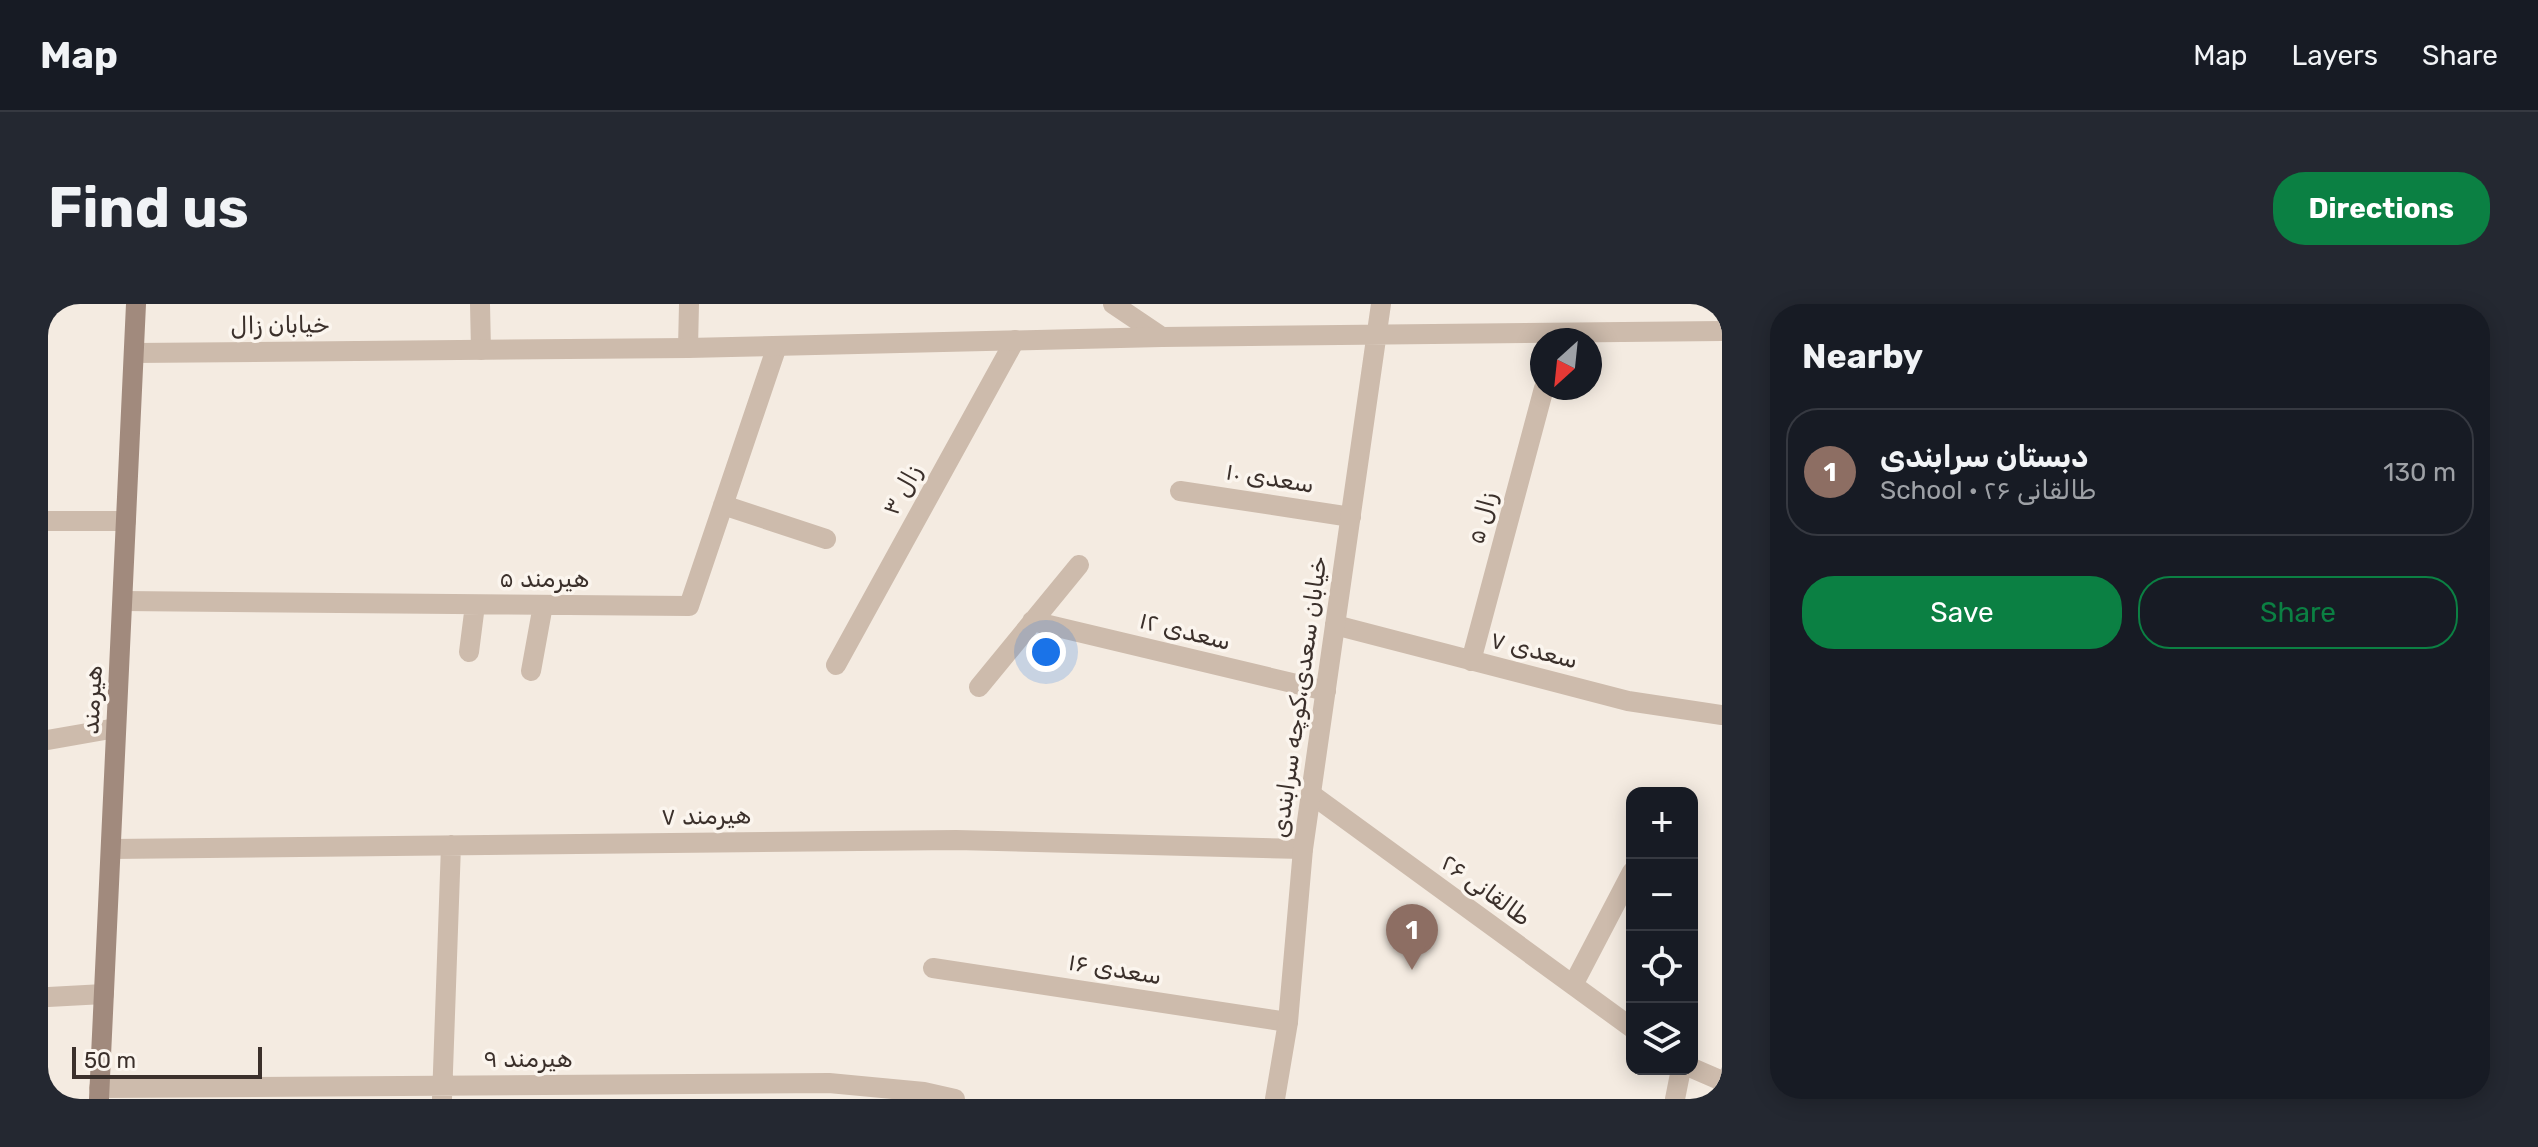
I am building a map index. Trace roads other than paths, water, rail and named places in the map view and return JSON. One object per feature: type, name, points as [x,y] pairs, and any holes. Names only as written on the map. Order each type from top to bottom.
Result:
[{"type":"main road","name":"هیرمند","points":[[99,1093],[136,304]]},
{"type":"street","points":[[480,304],[481,350]]},
{"type":"street","points":[[688,348],[689,304]]},
{"type":"street","points":[[1113,304],[1162,337]]},
{"type":"street","name":"خیابان سعدی،کوچه سرابندی","points":[[1275,1099],[1288,1022],[1303,849],[1381,304]]},
{"type":"street","name":"خیابان زال","points":[[1602,335],[1722,331]]},
{"type":"street","name":"خیابان زال","points":[[134,353],[688,348],[1378,334],[1530,336]]},
{"type":"street","name":"زال ۳","points":[[836,665],[1015,340]]},
{"type":"street","name":"هیرمند ۵","points":[[123,601],[689,606],[777,346]]},
{"type":"street","name":"زال ۵","points":[[1471,661],[1541,400]]},
{"type":"street","name":"سعدی ۱۰","points":[[1180,491],[1351,517]]},
{"type":"street","points":[[723,505],[826,539]]},
{"type":"street","points":[[48,521],[126,521]]},
{"type":"street","points":[[979,687],[1079,565]]},
{"type":"street","points":[[469,652],[475,605]]},
{"type":"street","points":[[531,671],[543,605]]},
{"type":"street","name":"سعدی ۱۲","points":[[1032,621],[1326,691]]},
{"type":"street","name":"سعدی ۷","points":[[1335,625],[1628,701],[1722,715]]},
{"type":"street","points":[[48,740],[116,728]]},
{"type":"street","name":"طالقانی ۲۶","points":[[1311,794],[1626,1024]]},
{"type":"street","name":"هیرمند ٧","points":[[111,849],[956,840],[1303,849]]},
{"type":"street","points":[[442,1092],[451,845]]},
{"type":"street","points":[[1573,985],[1626,883]]},
{"type":"street","name":"سعدی ۱۶","points":[[933,968],[1288,1022]]},
{"type":"street","points":[[48,997],[104,994]]},
{"type":"street","points":[[1698,1071],[1722,1081]]},
{"type":"street","points":[[1675,1099],[1680,1075]]},
{"type":"street","name":"هیرمند ٩","points":[[99,1093],[442,1092],[829,1083],[924,1092],[955,1099]]},
{"type":"place","name":"دبستان سرابندی","points":[[1412,970]]}]
